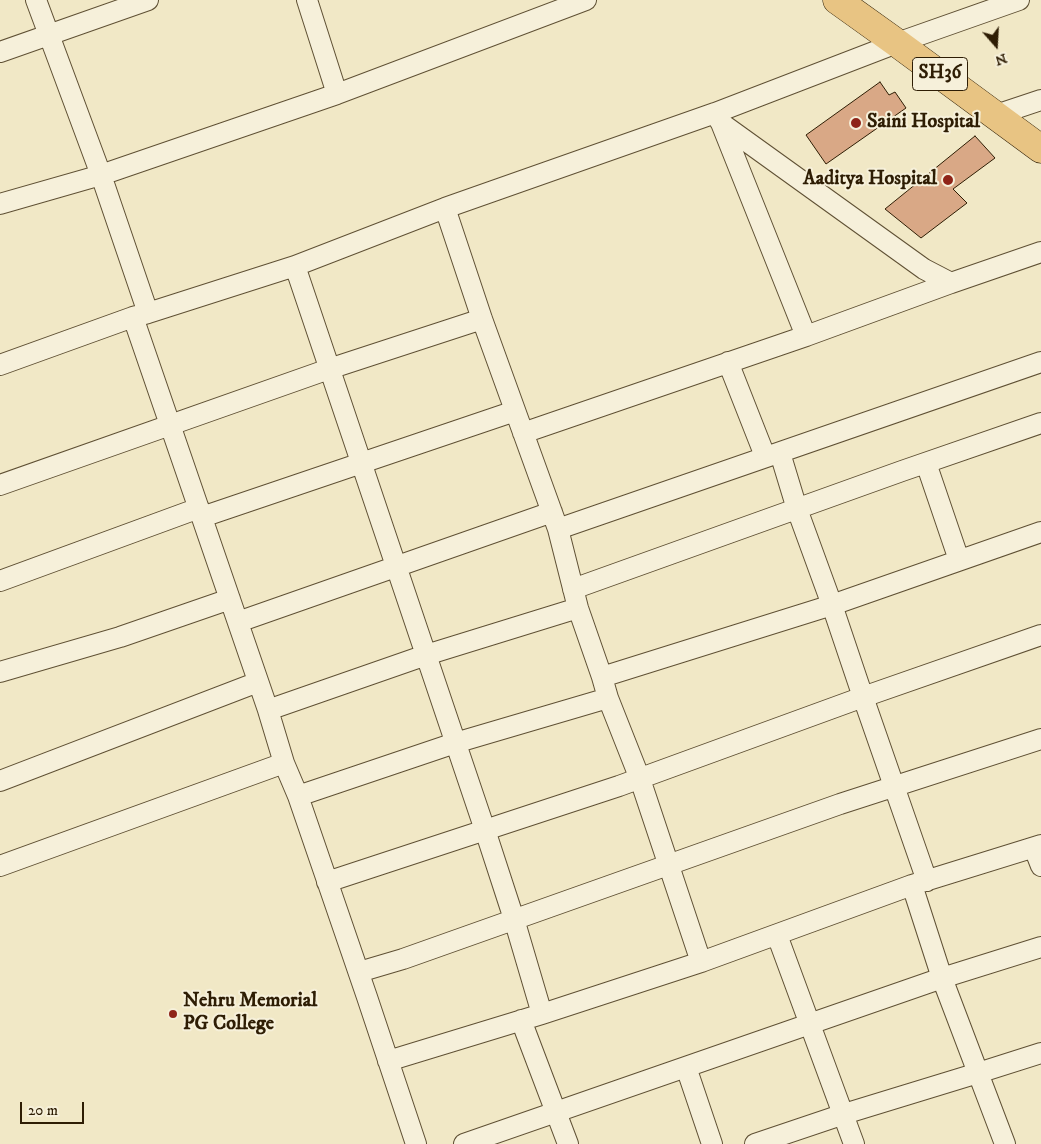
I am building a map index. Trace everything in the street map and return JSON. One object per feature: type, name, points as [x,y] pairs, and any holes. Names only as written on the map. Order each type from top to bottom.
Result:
[{"type":"main road","name":"SH36","points":[[837,0],[1041,149]]},
{"type":"street","points":[[36,0],[101,175],[170,425],[268,710],[284,763],[298,796],[359,972],[416,1144]]},
{"type":"street","points":[[0,52],[148,0]]},
{"type":"street","points":[[307,0],[337,94]]},
{"type":"street","points":[[0,204],[101,175],[337,94],[586,0]]},
{"type":"street","points":[[0,365],[140,315],[295,266],[445,208],[718,118],[897,43],[1019,0]]},
{"type":"street","points":[[996,115],[1041,100]]},
{"type":"street","points":[[718,118],[924,269],[951,284]]},
{"type":"street","points":[[718,118],[806,336]]},
{"type":"street","points":[[445,208],[482,319],[555,520],[578,608],[608,698],[640,779],[701,962]]},
{"type":"street","points":[[523,433],[806,336],[1041,252]]},
{"type":"street","points":[[295,266],[485,830],[542,1014]]},
{"type":"street","points":[[0,485],[329,369],[482,319]]},
{"type":"street","points":[[728,362],[797,510],[832,605],[894,787],[920,883],[942,978],[1005,1144]]},
{"type":"street","points":[[238,622],[395,567],[772,454],[1041,362]]},
{"type":"street","points":[[0,581],[200,513],[362,463],[515,411]]},
{"type":"street","points":[[573,589],[1041,423]]},
{"type":"street","points":[[926,463],[960,560]]},
{"type":"street","points":[[602,676],[832,605],[1041,532]]},
{"type":"street","points":[[0,672],[120,637],[230,599]]},
{"type":"street","points":[[268,710],[426,655],[578,608]]},
{"type":"street","points":[[327,882],[640,779],[863,697],[1041,635]]},
{"type":"street","points":[[0,781],[258,682]]},
{"type":"street","points":[[298,796],[455,743],[608,698]]},
{"type":"street","points":[[359,972],[403,959],[840,804],[1041,739]]},
{"type":"street","points":[[0,866],[284,763]]},
{"type":"street","points":[[388,1061],[542,1014],[701,962],[920,883],[1039,853]]},
{"type":"street","points":[[777,935],[854,1144]]},
{"type":"street","points":[[464,1144],[942,978],[1041,947]]},
{"type":"street","points":[[521,1020],[568,1144]]},
{"type":"street","points":[[754,1144],[1041,1053]]},
{"type":"street","points":[[686,1067],[712,1144]]},
{"type":"building","points":[[880,82],[889,95],[895,92],[906,108],[826,164],[806,135]]},
{"type":"building","points":[[975,136],[995,158],[953,189],[967,203],[921,238],[885,209]]},
{"type":"place","name":"Saini Hospital","points":[[856,123]]},
{"type":"place","name":"Aaditya Hospital","points":[[948,180]]},
{"type":"place","name":"Nehru Memorial PG College","points":[[173,1014]]}]
